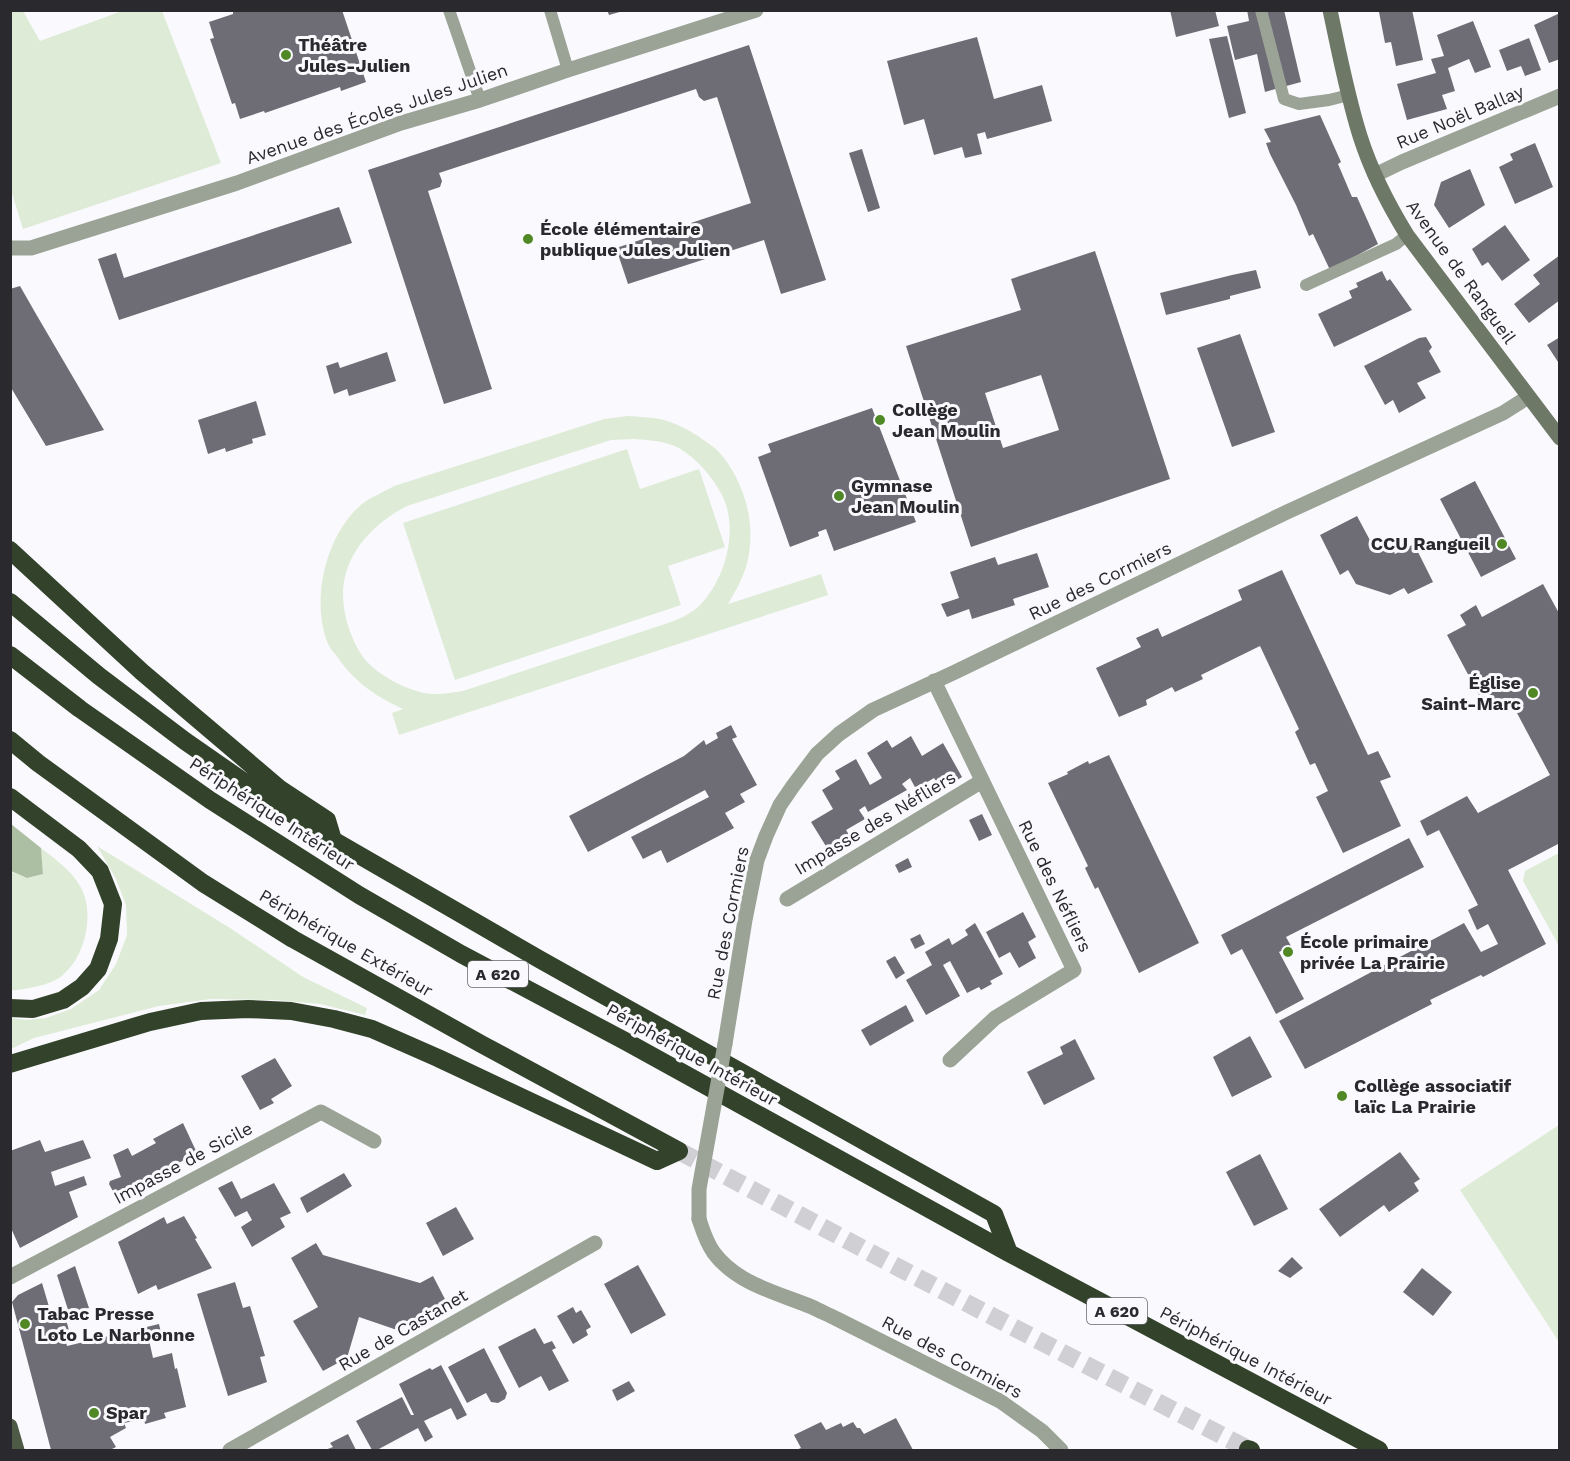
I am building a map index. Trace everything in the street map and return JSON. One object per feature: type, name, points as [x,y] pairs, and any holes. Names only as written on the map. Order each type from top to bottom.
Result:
[{"type":"highway","points":[[10,550],[142,672],[280,789],[327,820],[333,840]]},
{"type":"highway","points":[[10,602],[99,676],[185,741],[333,840],[539,959],[994,1214],[1009,1253]]},
{"type":"highway","name":"Périphérique Intérieur","points":[[10,656],[80,709],[192,788],[359,895],[461,954],[625,1041],[1009,1253],[1379,1450]]},
{"type":"highway","name":"Périphérique Extérieur","points":[[10,741],[203,882],[293,939],[679,1151],[657,1161],[372,1029],[291,1011],[248,1009],[201,1011],[150,1022],[39,1056]]},
{"type":"highway","points":[[10,797],[78,849],[100,871],[113,904],[109,939],[98,969],[82,987],[63,1000],[33,1009],[10,1008]]},
{"type":"highway","points":[[10,1064],[39,1056]]},
{"type":"highway","points":[[10,1074],[39,1056]]},
{"type":"main road","points":[[10,1426],[16,1450]]},
{"type":"street","name":"Avenue des Écoles Jules Julien","points":[[10,248],[31,248],[237,183],[401,123],[480,100],[756,10]]},
{"type":"street","name":"Avenue de Rangueil","points":[[1330,10],[1360,137],[1391,208],[1407,235],[1559,436]]},
{"type":"street","name":"Rue Noël Ballay","points":[[1376,175],[1560,96]]},
{"type":"street","name":"Rue des Cormiers","points":[[1061,1450],[1042,1431],[1000,1401],[837,1319],[761,1288],[734,1272],[715,1254],[705,1238],[699,1219],[699,1189],[745,920],[758,860],[766,836],[780,806],[818,754],[839,734],[873,710],[1287,512],[1503,413],[1528,397]]},
{"type":"street","name":"Rue des Néfliers","points":[[934,681],[1074,970],[994,1018],[950,1060]]},
{"type":"street","name":"Impasse des Néfliers","points":[[787,899],[982,781]]},
{"type":"street","name":"Impasse de Sicile","points":[[10,1277],[321,1112],[374,1141]]},
{"type":"street","name":"Rue de Castanet","points":[[230,1450],[595,1243]]},
{"type":"lane","points":[[449,10],[480,100]]},
{"type":"lane","points":[[550,10],[568,70]]},
{"type":"lane","points":[[1261,10],[1284,99],[1299,104],[1349,95]]},
{"type":"lane","points":[[1306,285],[1396,244],[1407,235]]},
{"type":"green space","points":[[10,11],[23,11],[40,41],[122,11],[162,11],[221,163],[23,229],[11,190]]},
{"type":"green space","points":[[628,416],[656,418],[670,422],[698,436],[717,450],[727,462],[742,489],[750,536],[746,567],[728,604],[821,574],[828,595],[399,735],[392,713],[403,709],[374,693],[350,673],[329,645],[323,627],[321,588],[331,550],[339,532],[362,504],[394,486],[604,419]],"holes":[[[611,440],[657,441],[679,448],[704,469],[722,495],[729,523],[727,553],[717,581],[700,605],[685,616],[668,623],[463,691],[435,694],[416,691],[385,677],[363,657],[348,627],[344,605],[344,583],[356,551],[378,525],[407,506]]]},
{"type":"green space","points":[[627,449],[640,489],[699,469],[725,547],[668,566],[681,605],[455,680],[403,523]]},
{"type":"green space","points":[[11,824],[41,848],[43,874],[27,878],[11,871]]},
{"type":"green space","points":[[97,846],[230,928],[303,977],[367,1008],[365,1015],[320,1004],[275,1000],[211,999],[159,1006],[34,1038],[11,1049],[11,1018],[26,1020],[46,1018],[71,1009],[99,990],[116,964],[127,935],[126,905],[116,879]]},
{"type":"green space","points":[[41,848],[67,870],[80,886],[87,907],[86,931],[79,954],[62,975],[44,985],[10,990],[10,871],[27,878],[43,874]]},
{"type":"green space","points":[[1559,853],[1559,946],[1523,881],[1525,871]]},
{"type":"green space","points":[[1559,1125],[1559,1342],[1460,1190]]},
{"type":"building","name":"Théâtre Jules-Julien","points":[[236,10],[342,10],[366,82],[341,91],[340,87],[265,113],[264,111],[240,119],[235,103],[232,104],[210,39],[214,38],[209,22],[233,14]]},
{"type":"building","points":[[607,10],[623,10],[623,11],[609,15]]},
{"type":"building","points":[[1170,10],[1215,10],[1219,26],[1176,37]]},
{"type":"building","points":[[1247,10],[1284,10],[1301,82],[1265,92],[1257,54],[1235,60],[1227,26],[1249,21]]},
{"type":"building","points":[[1412,10],[1423,60],[1396,66],[1391,42],[1385,43],[1379,12]]},
{"type":"building","points":[[1560,13],[1560,59],[1549,63],[1534,25]]},
{"type":"building","points":[[1473,21],[1491,67],[1475,73],[1469,59],[1448,68],[1455,91],[1442,95],[1447,109],[1407,120],[1397,84],[1436,73],[1431,59],[1444,56],[1437,35]]},
{"type":"building","points":[[1227,36],[1246,113],[1229,118],[1209,39]]},
{"type":"building","points":[[977,37],[994,99],[1042,85],[1052,121],[987,139],[985,132],[977,134],[982,154],[965,158],[962,147],[934,155],[924,119],[904,125],[887,61]]},
{"type":"building","points":[[1529,38],[1541,70],[1525,76],[1521,66],[1507,71],[1499,50]]},
{"type":"building","points":[[749,45],[826,280],[781,294],[764,240],[628,284],[616,248],[751,203],[717,97],[704,101],[699,97],[696,89],[439,173],[442,181],[440,187],[428,191],[492,389],[444,404],[368,170]]},
{"type":"building","points":[[1320,115],[1341,162],[1338,164],[1352,197],[1357,197],[1378,244],[1330,270],[1313,234],[1309,236],[1270,154],[1266,143],[1271,142],[1264,129]]},
{"type":"building","points":[[1535,143],[1553,187],[1515,204],[1499,167],[1513,160],[1510,154]]},
{"type":"building","points":[[862,149],[880,208],[868,212],[849,153]]},
{"type":"building","points":[[1470,169],[1485,205],[1449,228],[1434,205],[1441,182]]},
{"type":"building","points":[[339,207],[352,243],[119,320],[98,259],[116,253],[124,278]]},
{"type":"building","points":[[1505,225],[1530,260],[1502,281],[1488,262],[1482,266],[1472,249]]},
{"type":"building","points":[[1095,251],[1170,479],[971,547],[906,346],[1021,310],[1011,279]],"holes":[[[1041,375],[1059,430],[1003,448],[985,393]]]},
{"type":"building","points":[[1560,255],[1560,300],[1529,323],[1514,304],[1540,284],[1533,275]]},
{"type":"building","points":[[1256,270],[1261,288],[1230,296],[1230,299],[1166,315],[1160,293]]},
{"type":"building","points":[[1382,271],[1387,281],[1390,279],[1412,310],[1334,347],[1318,314],[1352,298],[1349,291],[1358,287],[1356,283]]},
{"type":"building","points":[[20,286],[104,430],[46,446],[10,386],[10,289]]},
{"type":"building","points":[[1240,334],[1275,432],[1232,447],[1197,348]]},
{"type":"building","points":[[1426,337],[1432,347],[1429,351],[1441,372],[1417,383],[1426,398],[1399,413],[1393,400],[1385,405],[1364,366],[1419,338]]},
{"type":"building","points":[[1560,337],[1560,365],[1547,345]]},
{"type":"building","points":[[387,352],[396,381],[349,396],[347,389],[334,394],[326,366],[338,362],[340,368]]},
{"type":"building","points":[[256,401],[266,435],[252,439],[253,443],[226,452],[225,448],[208,454],[198,420]]},
{"type":"building","name":"Gymnase Jean Moulin","points":[[872,408],[916,522],[834,551],[826,529],[818,532],[819,536],[790,547],[758,457],[771,452],[768,444]]},
{"type":"building","points":[[1475,481],[1516,559],[1481,577],[1440,499]]},
{"type":"building","points":[[1357,516],[1372,544],[1382,539],[1390,543],[1395,554],[1414,544],[1433,582],[1408,594],[1404,588],[1390,595],[1356,584],[1348,570],[1340,575],[1320,535]]},
{"type":"building","points":[[1037,553],[1049,587],[1013,599],[1015,605],[972,619],[969,609],[947,617],[941,604],[959,598],[950,572],[995,557],[998,565]]},
{"type":"building","points":[[1282,570],[1368,755],[1378,751],[1391,777],[1380,781],[1401,826],[1343,853],[1316,797],[1328,791],[1315,763],[1310,765],[1295,732],[1299,729],[1260,646],[1201,675],[1203,679],[1175,692],[1172,687],[1146,700],[1147,705],[1119,717],[1096,668],[1141,647],[1136,638],[1158,628],[1162,637],[1242,600],[1238,590]]},
{"type":"building","points":[[1543,584],[1560,615],[1560,843],[1508,870],[1546,944],[1483,977],[1481,975],[1430,1000],[1432,1004],[1305,1069],[1279,1021],[1464,923],[1481,952],[1498,944],[1488,924],[1477,930],[1468,910],[1478,905],[1439,830],[1427,836],[1420,821],[1467,796],[1478,813],[1550,775],[1509,698],[1487,710],[1447,635],[1466,625],[1460,615],[1476,605],[1482,617]]},
{"type":"building","points":[[731,725],[737,737],[732,739],[757,785],[740,794],[745,802],[725,813],[734,828],[667,863],[661,850],[643,859],[631,837],[709,797],[705,790],[588,852],[569,816],[684,756],[704,740],[706,745],[718,738],[716,733]]},
{"type":"building","points":[[911,736],[922,756],[943,743],[962,777],[942,790],[934,778],[916,789],[910,778],[902,784],[907,790],[868,812],[865,806],[859,810],[865,819],[846,830],[854,843],[832,856],[811,822],[833,809],[822,790],[840,779],[835,771],[856,759],[870,785],[882,778],[867,753],[887,740],[892,748]]},
{"type":"building","points":[[1109,755],[1199,943],[1139,973],[1098,887],[1095,889],[1085,868],[1088,866],[1048,783],[1088,761],[1089,764]]},
{"type":"building","points":[[982,814],[992,835],[979,841],[969,820]]},
{"type":"building","points":[[1409,838],[1424,867],[1286,937],[1291,946],[1279,952],[1304,999],[1276,1014],[1242,949],[1231,955],[1221,935]]},
{"type":"building","points":[[908,858],[912,867],[899,873],[895,865]]},
{"type":"building","points":[[1023,912],[1036,937],[1028,942],[1036,958],[1019,968],[1010,952],[999,958],[986,932]]},
{"type":"building","points":[[975,923],[1003,974],[990,981],[992,984],[981,990],[979,987],[967,993],[950,961],[943,965],[960,996],[926,1015],[906,980],[932,965],[925,952],[949,938],[952,945],[968,935],[965,930]]},
{"type":"building","points":[[920,934],[925,944],[915,949],[910,939]]},
{"type":"building","points":[[895,956],[905,973],[896,979],[886,961]]},
{"type":"building","points":[[906,1005],[914,1021],[870,1046],[861,1030]]},
{"type":"building","points":[[1250,1036],[1272,1077],[1232,1097],[1213,1057]]},
{"type":"building","points":[[1075,1039],[1095,1079],[1044,1105],[1027,1072],[1063,1054],[1060,1047]]},
{"type":"building","points":[[275,1058],[292,1086],[271,1099],[274,1103],[260,1110],[241,1076]]},
{"type":"building","points":[[183,1123],[197,1153],[116,1197],[109,1184],[110,1181],[121,1177],[113,1155],[128,1148],[132,1156],[156,1143],[153,1139]]},
{"type":"building","points":[[40,1140],[45,1152],[83,1140],[91,1158],[51,1172],[55,1186],[84,1176],[87,1185],[69,1192],[78,1217],[20,1248],[10,1226],[10,1151]]},
{"type":"building","points":[[1400,1152],[1420,1179],[1414,1183],[1419,1191],[1389,1212],[1384,1205],[1340,1237],[1319,1209]]},
{"type":"building","points":[[1260,1154],[1288,1209],[1254,1226],[1226,1172]]},
{"type":"building","points":[[344,1173],[352,1186],[307,1213],[300,1198]]},
{"type":"building","points":[[232,1181],[241,1199],[274,1183],[291,1213],[280,1218],[285,1227],[252,1247],[241,1227],[252,1220],[247,1211],[235,1217],[218,1188]]},
{"type":"building","points":[[456,1207],[474,1239],[443,1256],[426,1223]]},
{"type":"building","points":[[184,1216],[212,1268],[158,1290],[156,1285],[138,1294],[118,1242],[164,1217],[167,1224]]},
{"type":"building","points":[[316,1243],[323,1255],[420,1283],[433,1276],[447,1303],[397,1330],[359,1317],[347,1358],[323,1371],[293,1321],[318,1307],[291,1258]]},
{"type":"building","points":[[1292,1257],[1303,1268],[1290,1278],[1278,1271]]},
{"type":"building","points":[[638,1265],[666,1315],[631,1334],[604,1284]]},
{"type":"building","points":[[75,1266],[89,1308],[69,1313],[57,1275]]},
{"type":"building","points":[[1422,1268],[1452,1292],[1433,1316],[1403,1292]]},
{"type":"building","points":[[235,1282],[243,1308],[250,1306],[265,1356],[260,1357],[267,1382],[228,1396],[197,1294]]},
{"type":"building","points":[[42,1283],[53,1320],[65,1316],[70,1334],[64,1335],[67,1346],[159,1324],[162,1337],[149,1340],[153,1358],[172,1353],[186,1407],[164,1413],[166,1418],[145,1424],[144,1419],[124,1423],[126,1428],[110,1437],[116,1447],[110,1450],[51,1450],[12,1302],[18,1295]]},
{"type":"building","points":[[573,1307],[576,1313],[581,1310],[591,1327],[586,1330],[588,1335],[573,1344],[557,1316]]},
{"type":"building","points":[[535,1328],[544,1344],[552,1341],[556,1348],[552,1350],[569,1381],[549,1391],[541,1376],[519,1388],[498,1347]]},
{"type":"building","points":[[484,1348],[507,1393],[505,1399],[498,1403],[491,1402],[486,1393],[467,1403],[448,1367]]},
{"type":"building","points":[[441,1365],[467,1415],[457,1420],[451,1408],[424,1421],[433,1437],[425,1442],[418,1428],[377,1450],[372,1450],[356,1421],[402,1397],[411,1415],[414,1415],[399,1384],[430,1368],[432,1370]]},
{"type":"building","points":[[629,1381],[635,1391],[617,1401],[612,1390]]},
{"type":"building","points":[[896,1418],[913,1450],[796,1450],[801,1448],[794,1435],[821,1422],[826,1430],[841,1423],[843,1427],[853,1422],[864,1434]]},
{"type":"building","points":[[348,1434],[356,1450],[325,1450],[333,1447],[330,1443]]},
{"type":"tunnel","points":[[679,1151],[1248,1449]]},
{"type":"place","name":"Théâtre Jules-Julien","points":[[286,55]]},
{"type":"place","name":"École élémentaire publique Jules Julien","points":[[528,239]]},
{"type":"place","name":"Collège Jean Moulin","points":[[880,420]]},
{"type":"place","name":"Gymnase Jean Moulin","points":[[839,496]]},
{"type":"place","name":"CCU Rangueil","points":[[1502,544]]},
{"type":"place","name":"Église Saint-Marc","points":[[1533,693]]},
{"type":"place","name":"École primaire privée La Prairie","points":[[1288,952]]},
{"type":"place","name":"Collège associatif laïc La Prairie","points":[[1342,1096]]},
{"type":"place","name":"Tabac Presse Loto Le Narbonne","points":[[25,1324]]},
{"type":"place","name":"Spar","points":[[94,1413]]}]
